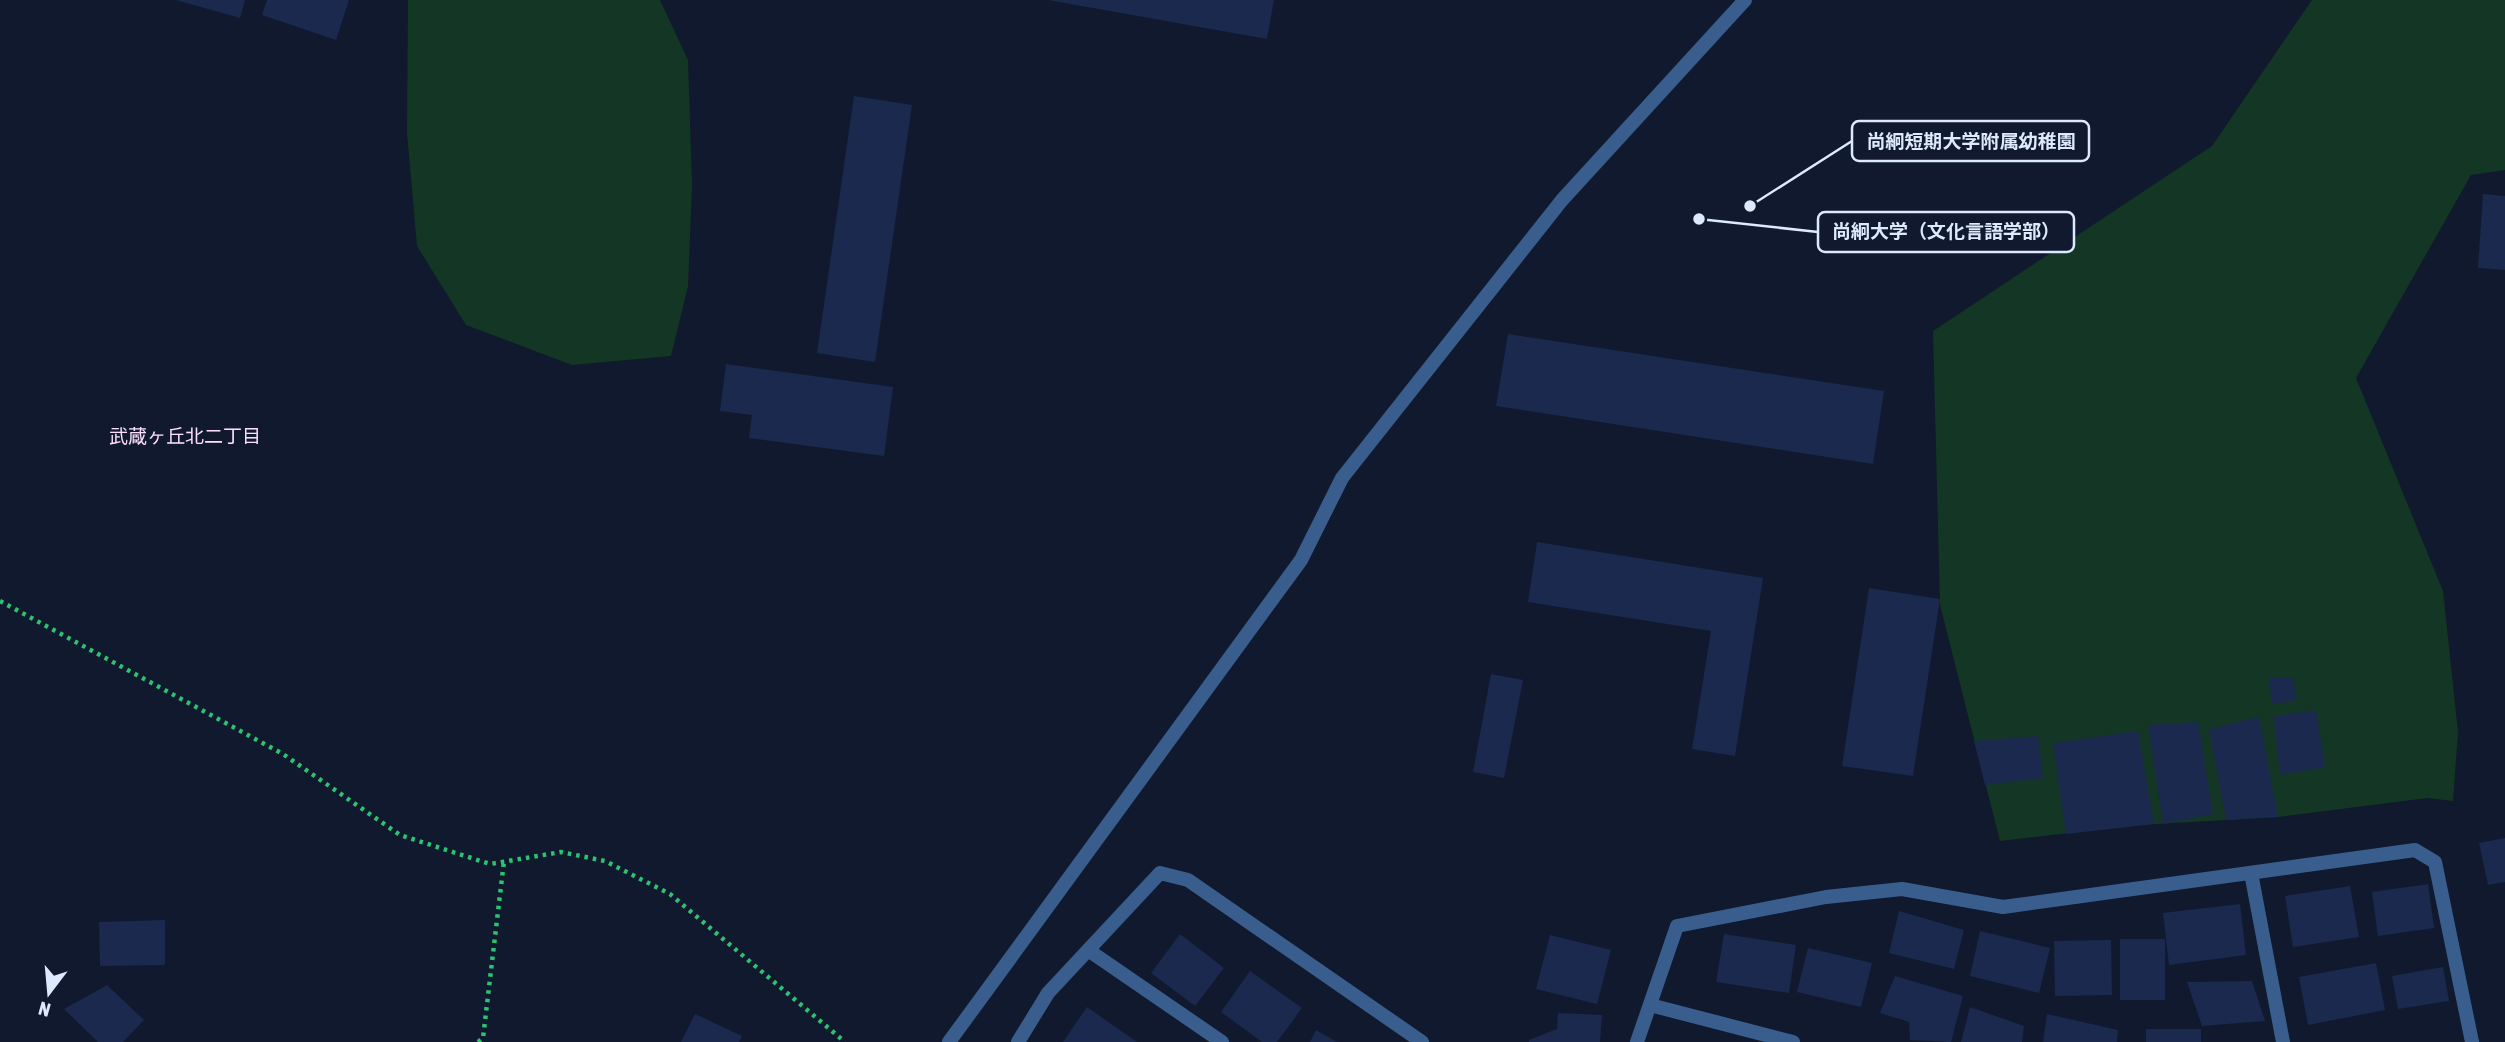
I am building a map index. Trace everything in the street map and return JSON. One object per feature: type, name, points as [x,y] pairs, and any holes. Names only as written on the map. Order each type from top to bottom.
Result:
[{"type":"street","points":[[948,1042],[1301,560],[1342,478],[1562,200],[1745,0]]},
{"type":"street","points":[[1637,1042],[1677,926],[1826,897],[1902,888],[2003,907],[2415,850],[2435,862],[2472,1042]]},
{"type":"street","points":[[1018,1042],[1048,993],[1160,873],[1188,880],[1422,1042]]},
{"type":"street","points":[[2251,873],[2283,1042]]},
{"type":"street","points":[[1088,950],[1222,1042]]},
{"type":"street","points":[[1650,1005],[1793,1042]]},
{"type":"path","points":[[0,601],[283,754],[400,835],[490,864],[561,852],[605,861],[670,894],[845,1042]]},
{"type":"path","points":[[478,1042],[484,1038],[505,861]]},
{"type":"green space","points":[[408,0],[660,0],[688,60],[692,185],[688,286],[671,356],[572,365],[466,325],[417,246],[407,133]]},
{"type":"green space","points":[[2312,0],[2505,0],[2505,170],[2471,175],[2356,378],[2443,591],[2458,732],[2453,801],[2427,798],[2278,817],[2140,825],[2000,841],[1940,605],[1933,331],[2212,146]]},
{"type":"building","points":[[176,0],[245,0],[240,18]]},
{"type":"building","points":[[267,0],[349,0],[336,40],[262,15]]},
{"type":"building","points":[[1048,0],[1274,0],[1267,39]]},
{"type":"building","points":[[854,96],[912,105],[875,362],[817,353]]},
{"type":"building","points":[[2483,194],[2505,196],[2505,270],[2478,268]]},
{"type":"building","points":[[1508,334],[1884,391],[1873,464],[1496,406]]},
{"type":"building","points":[[726,364],[893,387],[884,456],[749,438],[752,415],[720,411]]},
{"type":"building","points":[[1537,542],[1763,578],[1735,756],[1692,749],[1711,631],[1528,602]]},
{"type":"building","points":[[1869,588],[1940,599],[1913,776],[1842,766]]},
{"type":"building","points":[[1491,674],[1523,680],[1504,778],[1473,772]]},
{"type":"building","points":[[2293,677],[2296,701],[2272,704],[2269,678]]},
{"type":"building","points":[[2316,710],[2325,767],[2280,775],[2274,716]]},
{"type":"building","points":[[2259,717],[2278,817],[2226,820],[2209,729]]},
{"type":"building","points":[[2198,722],[2213,814],[2163,824],[2148,725]]},
{"type":"building","points":[[2138,731],[2154,824],[2066,834],[2053,743]]},
{"type":"building","points":[[2038,736],[2043,778],[1985,785],[1974,741]]},
{"type":"building","points":[[2505,838],[2505,882],[2488,885],[2479,843]]},
{"type":"building","points":[[2428,884],[2434,928],[2378,936],[2372,892]]},
{"type":"building","points":[[2350,886],[2359,937],[2293,947],[2285,896]]},
{"type":"building","points":[[2240,904],[2246,955],[2169,965],[2163,913]]},
{"type":"building","points":[[1899,911],[1964,930],[1954,969],[1889,953]]},
{"type":"building","points":[[165,920],[165,965],[100,966],[99,922]]},
{"type":"building","points":[[1980,931],[2050,948],[2039,993],[1970,976]]},
{"type":"building","points":[[1180,934],[1224,968],[1195,1006],[1151,973]]},
{"type":"building","points":[[1724,934],[1796,945],[1789,993],[1716,982]]},
{"type":"building","points":[[1550,935],[1611,950],[1597,1004],[1536,989]]},
{"type":"building","points":[[2120,939],[2165,939],[2165,1000],[2120,1000]]},
{"type":"building","points":[[2111,940],[2112,995],[2055,996],[2054,941]]},
{"type":"building","points":[[1808,948],[1872,963],[1861,1007],[1797,992]]},
{"type":"building","points":[[2376,963],[2385,1010],[2308,1025],[2299,977]]},
{"type":"building","points":[[2443,967],[2449,1001],[2398,1009],[2392,976]]},
{"type":"building","points":[[1250,971],[1302,1008],[1277,1042],[1262,1042],[1221,1012]]},
{"type":"building","points":[[1895,976],[1963,996],[1951,1042],[1910,1040],[1909,1022],[1880,1013]]},
{"type":"building","points":[[2252,981],[2265,1021],[2202,1026],[2187,982]]},
{"type":"building","points":[[107,985],[144,1020],[123,1042],[98,1042],[64,1009]]},
{"type":"building","points":[[1087,1007],[1137,1042],[1063,1042]]},
{"type":"building","points":[[1970,1007],[2024,1026],[2022,1042],[1961,1042]]},
{"type":"building","points":[[1558,1013],[1602,1015],[1600,1042],[1529,1042],[1557,1029]]},
{"type":"building","points":[[695,1014],[742,1036],[739,1042],[681,1042]]},
{"type":"building","points":[[2047,1014],[2118,1030],[2117,1042],[2043,1042]]},
{"type":"building","points":[[2146,1029],[2201,1029],[2201,1042],[2146,1042]]},
{"type":"building","points":[[1316,1030],[1337,1042],[1310,1042]]},
{"type":"place","name":"尚絅短期大学附属幼稚園","points":[[1750,206]]},
{"type":"place","name":"尚絅大学（文化言語学部）","points":[[1699,219]]},
{"type":"district","name":"武蔵ヶ丘北二丁目","points":[[185,436]]}]
